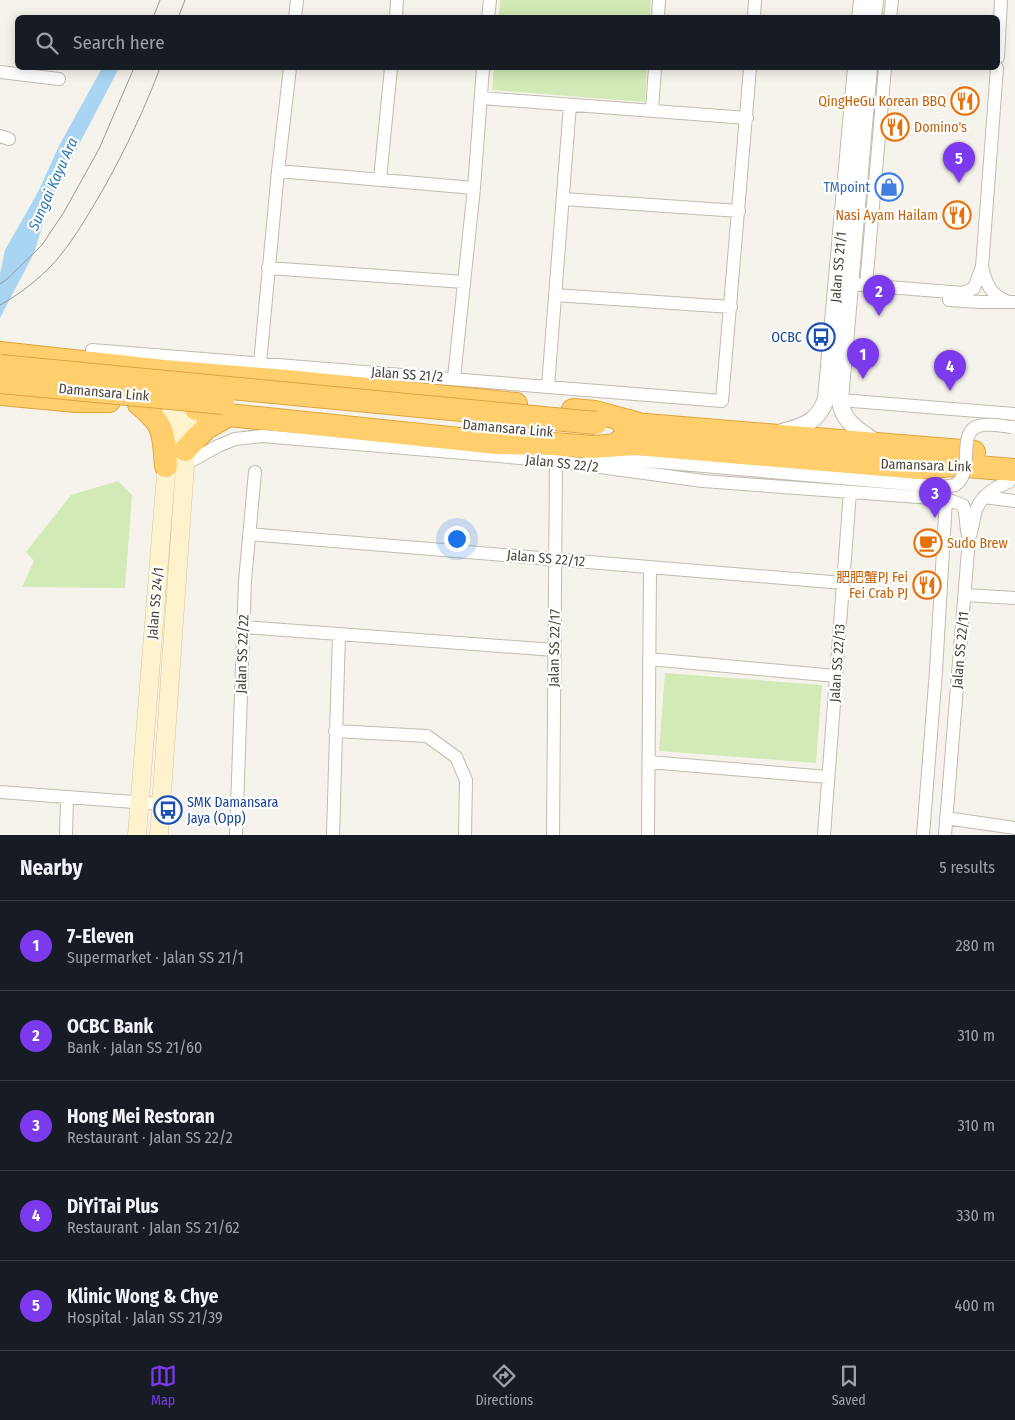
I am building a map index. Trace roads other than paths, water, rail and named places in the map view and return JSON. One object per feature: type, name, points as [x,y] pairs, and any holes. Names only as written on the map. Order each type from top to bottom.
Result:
[{"type":"highway","name":"Damansara Link","points":[[6,358],[920,468],[955,476],[1014,484]]},
{"type":"highway","points":[[6,358],[287,381],[595,412],[636,434]]},
{"type":"highway","points":[[109,401],[124,396],[132,384],[128,371],[121,366]]},
{"type":"highway","points":[[284,420],[265,409],[262,398],[268,386],[287,381]]},
{"type":"highway","name":"Damansara Link","points":[[4,391],[594,429]]},
{"type":"highway","points":[[4,391],[76,401],[109,401],[180,408],[229,415],[497,443],[592,447],[636,434]]},
{"type":"highway","points":[[139,404],[153,415],[159,423],[178,460],[206,428],[229,415]]},
{"type":"highway","name":"Damansara Link","points":[[636,434],[698,429],[1015,455]]},
{"type":"main road","name":"Jalan SS 24/1","points":[[159,835],[183,372]]},
{"type":"main road","name":"Jalan SS 24/1","points":[[137,835],[139,802],[178,460],[180,408]]},
{"type":"street","points":[[296,15],[298,0]]},
{"type":"street","points":[[396,15],[397,0]]},
{"type":"street","points":[[488,15],[490,0]]},
{"type":"street","points":[[658,15],[659,0]]},
{"type":"street","points":[[754,15],[755,0]]},
{"type":"street","points":[[860,15],[862,0]]},
{"type":"street","points":[[873,15],[875,0]]},
{"type":"street","points":[[890,15],[892,0]]},
{"type":"street","points":[[1000,19],[1001,0]]},
{"type":"street","points":[[260,364],[268,268],[290,70]]},
{"type":"street","points":[[380,179],[391,70]]},
{"type":"street","points":[[454,378],[474,188],[483,70]]},
{"type":"street","points":[[652,111],[655,70]]},
{"type":"street","points":[[555,295],[731,307],[750,70]]},
{"type":"street","name":"Jalan SS 21/1","points":[[772,434],[800,427],[810,422],[822,409],[826,398],[856,70]]},
{"type":"street","name":"Jalan SS 21/1","points":[[869,70],[855,287],[840,400],[841,409],[851,425],[877,443]]},
{"type":"street","points":[[855,287],[885,70]]},
{"type":"street","points":[[855,287],[963,293],[974,288],[982,267],[997,70]]},
{"type":"street","points":[[0,72],[59,79]]},
{"type":"street","points":[[481,98],[747,118]]},
{"type":"street","points":[[548,386],[570,105]]},
{"type":"street","points":[[278,172],[474,188]]},
{"type":"street","points":[[563,198],[739,211]]},
{"type":"street","points":[[982,267],[990,290],[998,298],[1010,301]]},
{"type":"street","points":[[268,268],[464,282]]},
{"type":"street","points":[[855,287],[980,302],[1010,301]]},
{"type":"street","name":"Jalan SS 21/2","points":[[92,350],[722,401],[731,307]]},
{"type":"street","points":[[840,400],[1015,414]]},
{"type":"street","points":[[497,443],[552,453],[944,487],[955,486],[961,482],[964,474],[967,439],[971,431],[983,425],[1013,428]]},
{"type":"street","name":"Jalan SS 22/2","points":[[178,460],[235,439],[262,436],[556,461],[703,480],[946,499]]},
{"type":"street","name":"Jalan SS 22/17","points":[[552,835],[556,461]]},
{"type":"street","name":"Jalan SS 22/22","points":[[236,835],[243,627],[255,472]]},
{"type":"street","points":[[984,498],[996,486],[1014,484]]},
{"type":"street","points":[[984,498],[1014,484]]},
{"type":"street","name":"Jalan SS 22/13","points":[[824,835],[850,492]]},
{"type":"street","name":"Jalan SS 22/11","points":[[945,835],[969,538],[976,510],[984,498]]},
{"type":"street","points":[[923,835],[936,671],[946,499],[963,505],[966,514],[966,531],[969,538]]},
{"type":"street","name":"Jalan SS 22/12","points":[[249,534],[843,583]]},
{"type":"street","points":[[648,835],[650,567]]},
{"type":"street","points":[[965,595],[1015,598]]},
{"type":"street","points":[[243,627],[554,650]]},
{"type":"street","points":[[333,835],[339,634]]},
{"type":"street","points":[[649,659],[836,676]]},
{"type":"street","points":[[336,731],[427,736],[456,756],[466,780],[465,835]]},
{"type":"street","points":[[648,762],[828,777]]},
{"type":"street","points":[[0,792],[161,804]]},
{"type":"street","points":[[66,835],[67,798]]},
{"type":"street","points":[[946,818],[1015,828]]},
{"type":"water","name":"Sungai Kayu Ara","points":[[101,70],[118,70],[51,198],[34,253],[0,318],[0,274],[5,250],[37,194],[60,144]]},
{"type":"tram line","points":[[154,15],[160,0]]},
{"type":"tram line","points":[[179,15],[185,0]]},
{"type":"tram line","points":[[0,284],[42,245],[64,212],[99,149],[133,70]]},
{"type":"tram line","points":[[0,305],[24,290],[46,271],[66,249],[105,186],[142,113],[159,70]]},
{"type":"place","name":"QingHeGu Korean BBQ","points":[[965,101]]},
{"type":"place","name":"Domino's","points":[[895,127]]},
{"type":"place","name":"Klinic Wong & Chye","points":[[959,183]]},
{"type":"place","name":"TMpoint","points":[[889,187]]},
{"type":"place","name":"Nasi Ayam Hailam","points":[[957,215]]},
{"type":"place","name":"OCBC Bank","points":[[879,316]]},
{"type":"place","name":"OCBC","points":[[821,337]]},
{"type":"place","name":"7-Eleven","points":[[863,379]]},
{"type":"place","name":"DiYiTai Plus","points":[[950,391]]},
{"type":"place","name":"Hong Mei Restoran","points":[[935,518]]},
{"type":"place","name":"Sudo Brew","points":[[928,543]]},
{"type":"place","name":"肥肥蟹PJ Fei Fei Crab PJ","points":[[927,585]]},
{"type":"place","name":"SMK Damansara Jaya (Opp)","points":[[168,810]]}]
